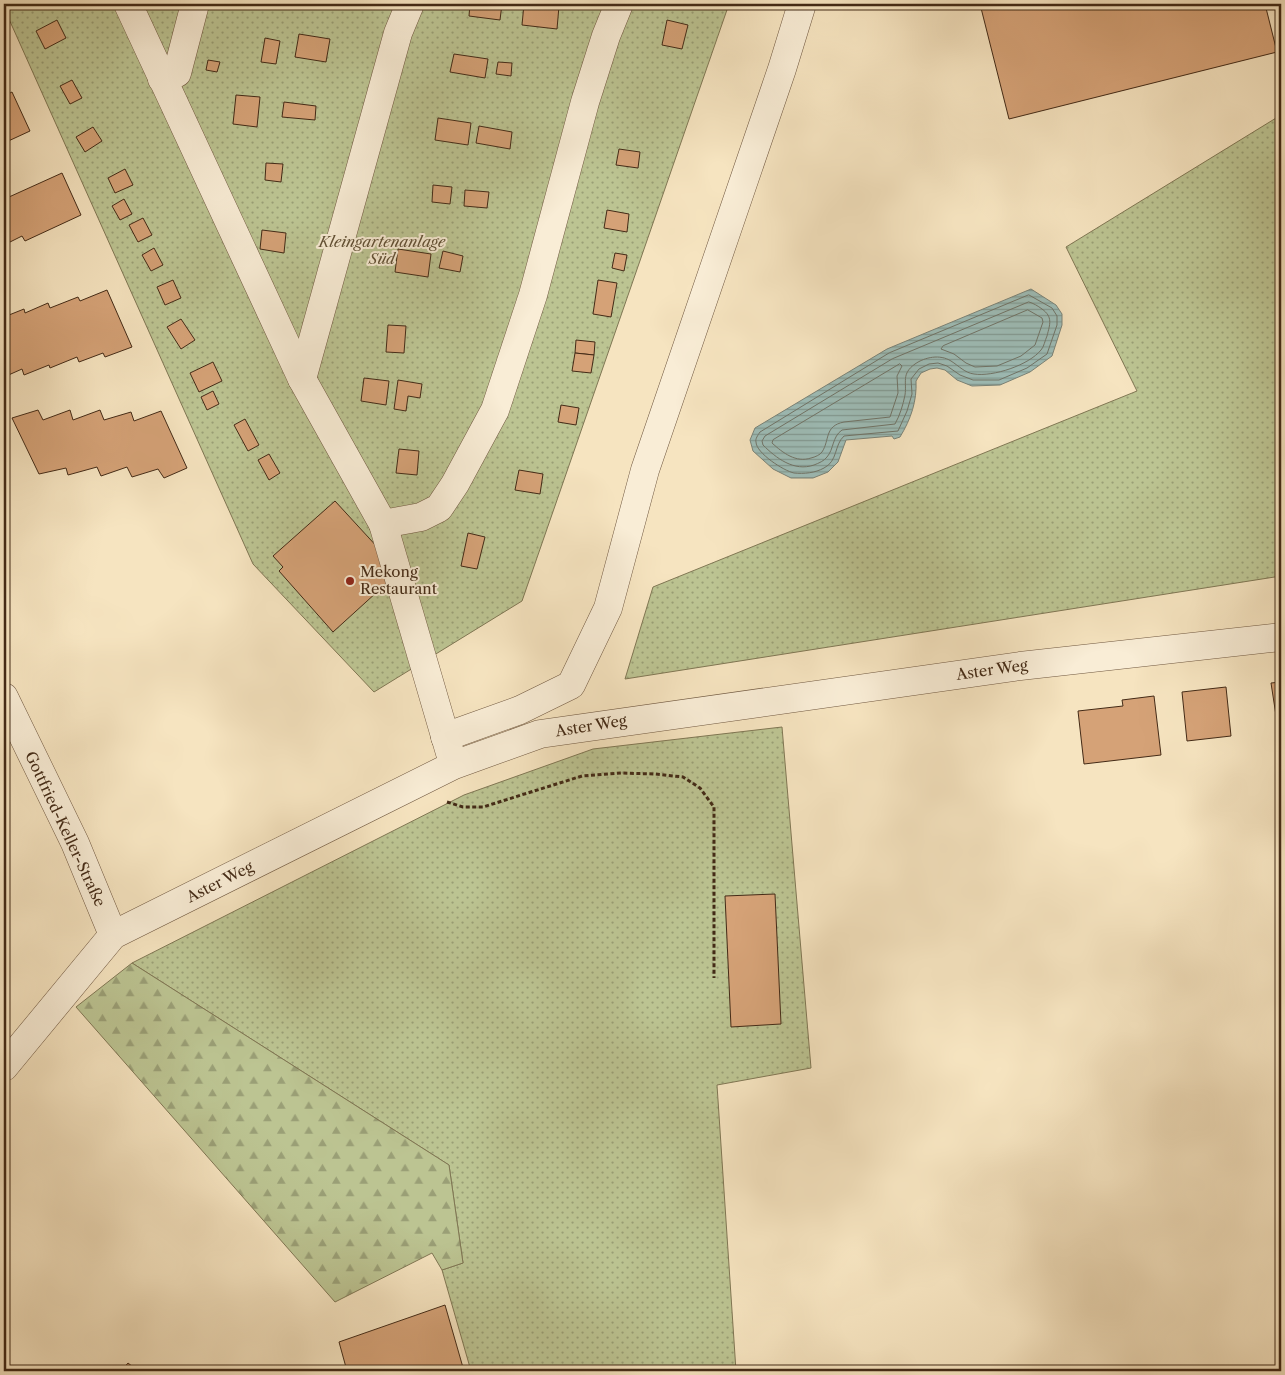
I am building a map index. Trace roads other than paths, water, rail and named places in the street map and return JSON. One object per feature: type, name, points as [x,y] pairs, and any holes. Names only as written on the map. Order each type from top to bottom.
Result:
[{"type":"street","points":[[128,4],[302,379],[383,524],[454,765]]},
{"type":"street","points":[[162,79],[176,73],[195,4]]},
{"type":"street","points":[[302,379],[398,33],[410,4]]},
{"type":"street","points":[[383,524],[421,518],[439,508],[455,484],[495,410],[533,295],[585,102],[606,36],[619,4]]},
{"type":"street","points":[[445,737],[520,710],[571,685],[608,608],[645,470],[779,79],[802,4]]},
{"type":"street","name":"Aster Weg","points":[[4,1067],[113,935],[454,765],[540,734],[1020,666],[1281,637]]},
{"type":"street","name":"Gottfried-Keller-Straße","points":[[4,697],[75,844],[113,935]]},
{"type":"water","points":[[1031,289],[1056,305],[1062,314],[1062,325],[1052,356],[1030,372],[1000,385],[972,386],[957,380],[945,370],[937,368],[921,373],[916,381],[912,410],[900,437],[894,439],[892,436],[846,440],[838,462],[828,472],[813,478],[791,478],[773,469],[753,451],[750,440],[755,428],[887,349]]},
{"type":"place","name":"Mekong Restaurant","points":[[350,581]]},
{"type":"park label","name":"Kleingartenanlage Süd","points":[[382,250]]}]
